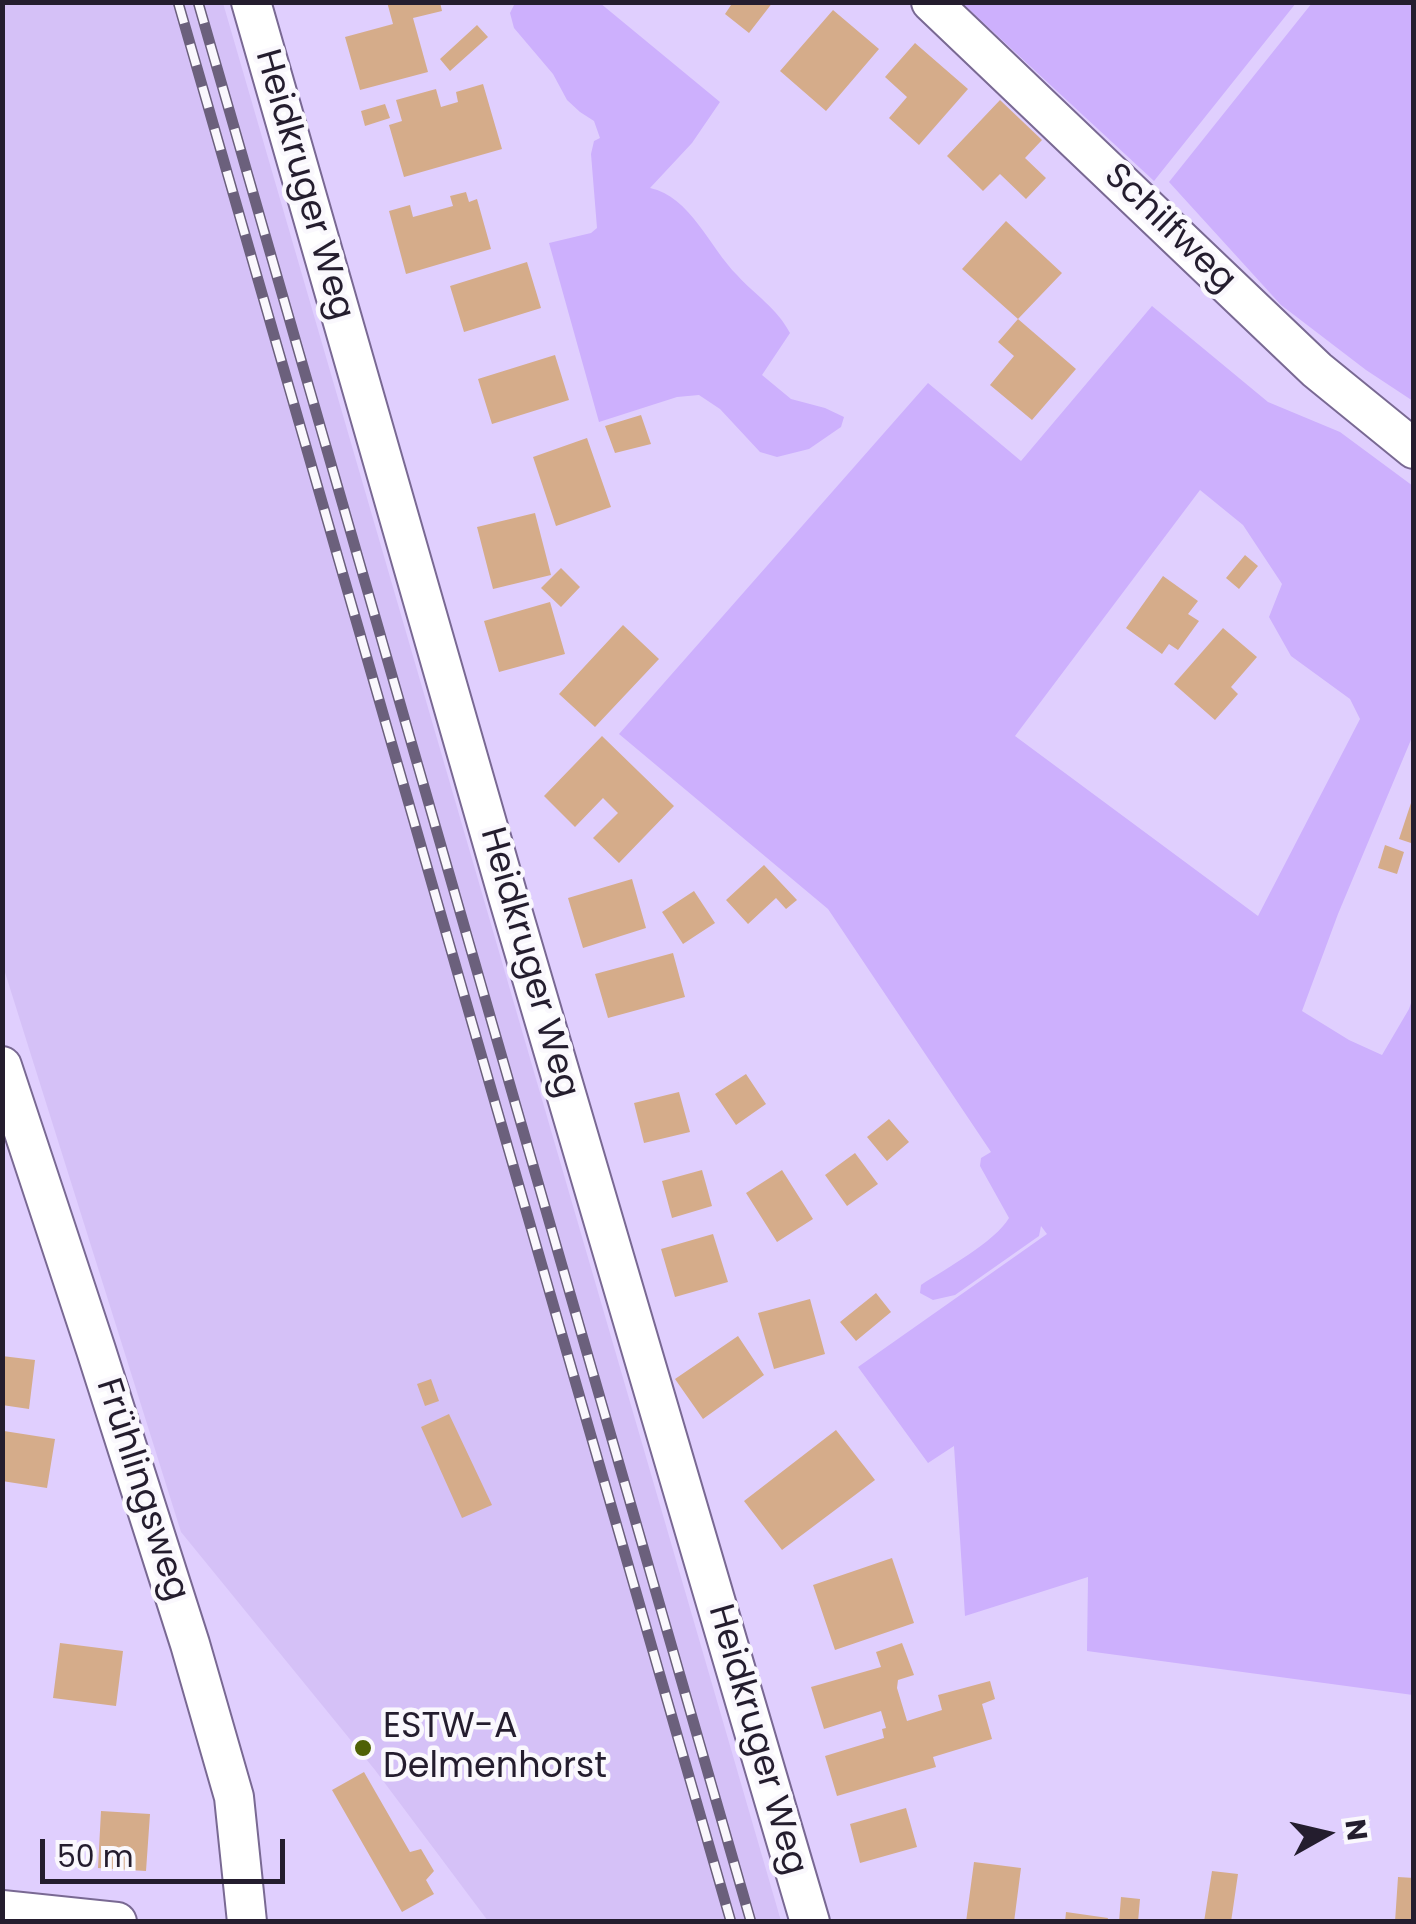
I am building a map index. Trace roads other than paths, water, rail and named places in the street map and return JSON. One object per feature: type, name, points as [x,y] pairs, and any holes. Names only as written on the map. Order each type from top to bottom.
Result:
[{"type":"street","name":"Heidkruger Weg","points":[[251,2],[810,1922]]},
{"type":"street","name":"Schilfweg","points":[[930,2],[1317,370],[1414,449]]},
{"type":"street","name":"Frühlingsweg","points":[[2,1066],[178,1607],[234,1797],[247,1922]]},
{"type":"street","points":[[2,1910],[117,1922]]},
{"type":"railway","points":[[178,2],[731,1922]]},
{"type":"railway","points":[[198,2],[751,1922]]},
{"type":"place","name":"ESTW-A Delmenhorst","points":[[363,1748]]}]
